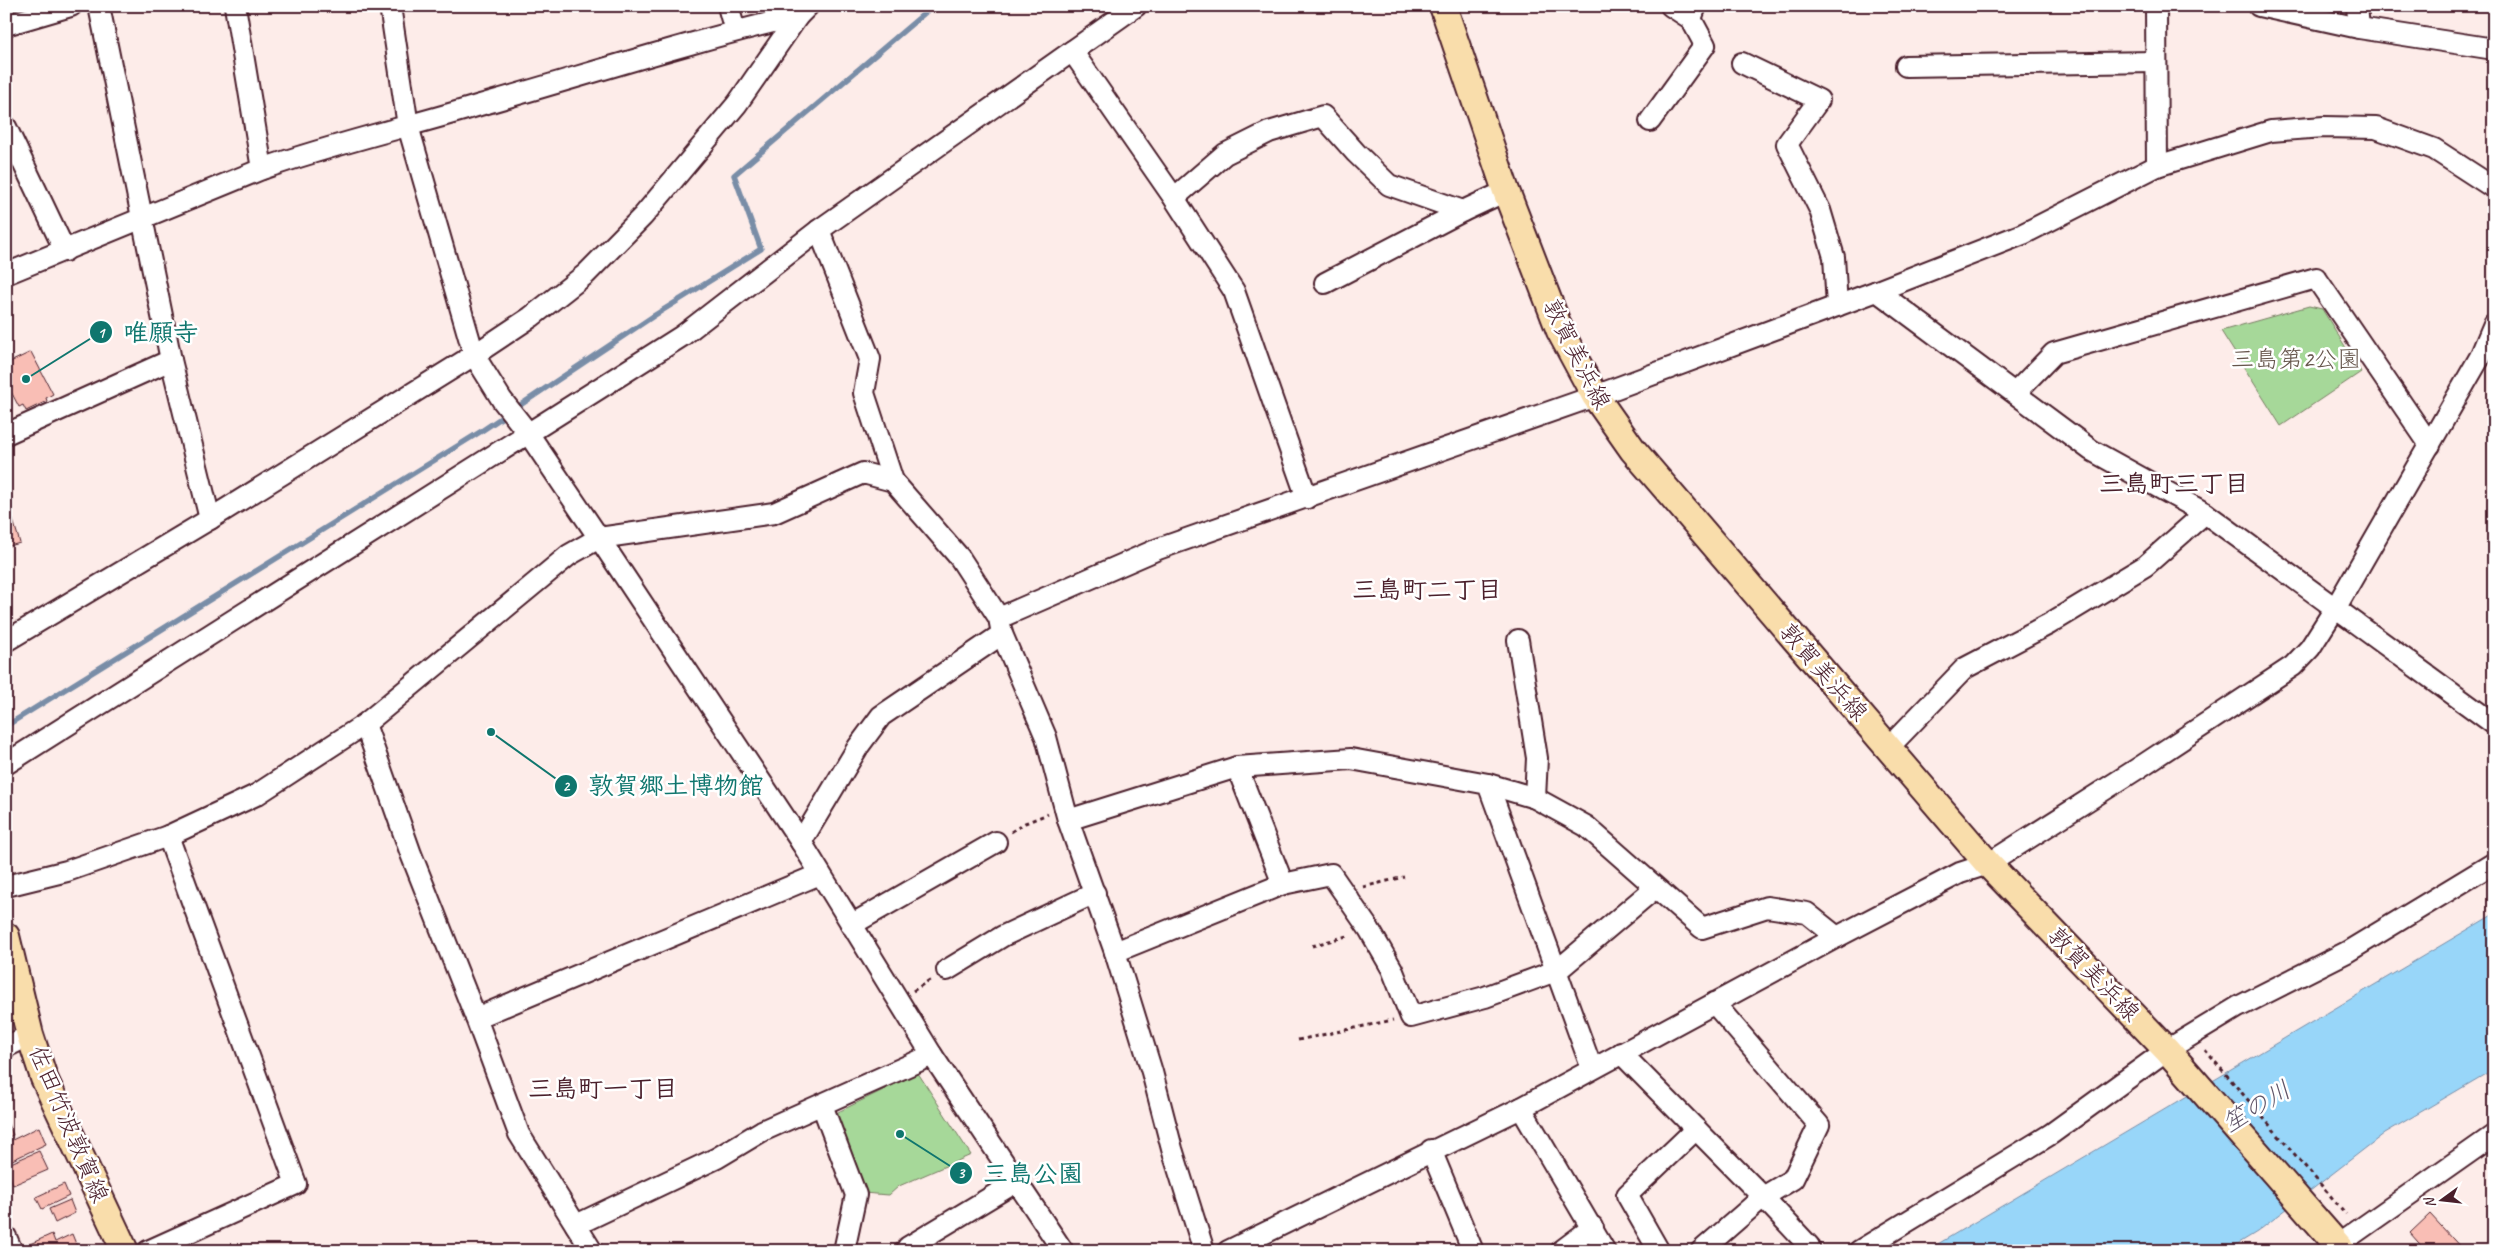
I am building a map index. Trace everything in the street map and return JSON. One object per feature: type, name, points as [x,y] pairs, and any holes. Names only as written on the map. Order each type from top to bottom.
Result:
[{"type":"main road","name":"敦賀美浜線","points":[[1444,6],[1506,191],[1560,330],[1594,396],[1633,450],[1671,497],[1890,746],[1988,864],[2167,1050],[2335,1246]]},
{"type":"main road","name":"佐田竹波敦賀線","points":[[6,936],[30,1035],[52,1096],[125,1251]]},
{"type":"street","points":[[6,25],[71,6]]},
{"type":"street","points":[[99,6],[171,360],[210,519]]},
{"type":"street","points":[[235,6],[262,169]]},
{"type":"street","points":[[390,6],[408,126],[474,355],[502,400],[523,427],[599,538],[801,842],[932,1055],[1063,1251]]},
{"type":"street","points":[[728,6],[735,31]]},
{"type":"street","points":[[6,764],[523,427],[682,336],[819,230],[1136,6]]},
{"type":"street","points":[[1650,121],[1705,45],[1694,12],[1671,6]]},
{"type":"street","points":[[2156,6],[2156,166]]},
{"type":"street","points":[[2259,6],[2359,28],[2494,49]]},
{"type":"street","points":[[2357,6],[2359,28]]},
{"type":"street","points":[[6,274],[262,169],[304,154],[408,126],[803,11]]},
{"type":"street","points":[[6,642],[210,519],[474,355],[531,317],[586,274],[643,216],[737,104],[803,11]]},
{"type":"street","points":[[1072,51],[1174,198],[1234,291],[1307,498]]},
{"type":"street","points":[[1906,66],[2156,62]]},
{"type":"street","points":[[1742,63],[1819,100],[1787,144],[1820,210],[1834,257],[1837,306]]},
{"type":"street","points":[[1174,198],[1225,154],[1269,132],[1323,116],[1356,154],[1389,185],[1463,211]]},
{"type":"street","points":[[6,127],[65,251]]},
{"type":"street","points":[[801,842],[858,747],[881,716],[1001,626],[1158,548],[1307,498],[1594,396],[1837,306],[2023,234],[2156,166],[2272,131],[2324,127],[2376,128],[2434,149],[2494,188]]},
{"type":"street","points":[[1326,283],[1463,211],[1506,191]]},
{"type":"street","points":[[819,230],[870,359],[864,393],[893,481],[960,558],[1001,626],[1046,737],[1066,814],[1116,952],[1152,1072],[1172,1149],[1204,1251]]},
{"type":"street","points":[[2015,393],[2054,353],[2316,278],[2430,445]]},
{"type":"street","points":[[1877,291],[2091,450],[2205,512],[2494,724]]},
{"type":"street","points":[[1228,1251],[1520,1108],[1837,937],[1960,873],[1988,864],[2293,666],[2310,648],[2336,607],[2480,357],[2494,324]]},
{"type":"street","points":[[6,434],[171,360]]},
{"type":"street","points":[[6,886],[67,871],[168,836],[256,794],[365,724],[569,555],[599,538],[774,513],[863,473],[893,481]]},
{"type":"street","points":[[1890,746],[1965,668],[2049,624],[2145,566],[2205,512]]},
{"type":"street","points":[[1518,640],[1537,758],[1535,798]]},
{"type":"street","points":[[365,724],[411,854],[476,1018],[519,1134],[592,1251]]},
{"type":"street","points":[[1066,814],[1237,767],[1351,759],[1488,784],[1535,798],[1586,826],[1702,928],[1767,907],[1807,913],[1837,937]]},
{"type":"street","points":[[1237,767],[1283,884]]},
{"type":"street","points":[[1488,784],[1558,970],[1592,1069]]},
{"type":"street","points":[[148,1251],[296,1184],[168,836]]},
{"type":"street","points":[[851,925],[996,842]]},
{"type":"street","points":[[1859,1251],[2050,1134],[2167,1050],[2238,1007],[2347,952],[2494,864]]},
{"type":"street","points":[[476,1018],[820,874]]},
{"type":"street","points":[[1116,952],[1283,884],[1331,874],[1369,929],[1392,969],[1411,1017],[1485,997],[1558,970],[1655,888]]},
{"type":"street","points":[[946,970],[1003,936],[1095,893]]},
{"type":"street","points":[[1701,1251],[1763,1197],[1793,1179],[1819,1125],[1714,1003]]},
{"type":"street","points":[[6,1047],[30,1035]]},
{"type":"street","points":[[1621,1053],[1809,1246]]},
{"type":"street","points":[[576,1225],[717,1158],[762,1131],[932,1055]]},
{"type":"street","points":[[822,1105],[856,1195],[844,1251]]},
{"type":"street","points":[[1520,1108],[1593,1227],[1605,1251]]},
{"type":"street","points":[[1659,1251],[1627,1195],[1696,1129]]},
{"type":"street","points":[[2335,1246],[2494,1135]]},
{"type":"street","points":[[1431,1150],[1474,1251]]},
{"type":"street","points":[[910,1251],[908,1246],[1016,1182]]},
{"type":"street","points":[[1561,1251],[1593,1227]]},
{"type":"street","points":[[6,1237],[12,1251]]},
{"type":"path","points":[[996,842],[1025,823],[1066,814]]},
{"type":"path","points":[[1342,892],[1404,877]]},
{"type":"path","points":[[1312,946],[1369,929]]},
{"type":"path","points":[[898,1001],[946,970]]},
{"type":"path","points":[[1298,1040],[1411,1017]]},
{"type":"path","points":[[2203,1048],[2346,1214]]},
{"type":"green space","name":"三島第2公園","points":[[2309,306],[2322,309],[2361,372],[2281,426],[2221,331]]},
{"type":"green space","points":[[918,1073],[971,1155],[899,1186],[889,1195],[863,1193],[857,1170],[834,1114]]},
{"type":"water","name":"笙の川","points":[[2494,914],[2494,1069],[2385,1133],[2257,1232],[2226,1251],[1926,1251]]},
{"type":"building","points":[[31,352],[53,394],[46,398],[47,401],[26,411],[23,405],[19,407],[6,382],[6,364]]},
{"type":"building","points":[[6,497],[20,543],[6,547]]},
{"type":"building","points":[[6,1120],[13,1135],[6,1138]]},
{"type":"building","points":[[39,1127],[46,1144],[8,1162],[6,1143]]},
{"type":"building","points":[[39,1151],[48,1170],[13,1185],[6,1165]]},
{"type":"building","points":[[64,1184],[69,1196],[42,1209],[36,1197]]},
{"type":"building","points":[[70,1200],[75,1213],[55,1223],[49,1209]]},
{"type":"building","points":[[2430,1214],[2464,1251],[2426,1251],[2410,1233]]},
{"type":"building","points":[[52,1234],[55,1242],[72,1234],[78,1249],[73,1251],[22,1251],[21,1248]]},
{"type":"waterway","points":[[6,726],[480,432],[655,315],[761,249],[734,175],[933,6]]},
{"type":"place","name":"唯願寺","points":[[26,379]]},
{"type":"place","name":"敦賀郷土博物館","points":[[491,732]]},
{"type":"place","name":"三島公園","points":[[900,1134]]},
{"type":"district","name":"三島町三丁目","points":[[2174,483]]},
{"type":"district","name":"三島町二丁目","points":[[1427,589]]},
{"type":"district","name":"三島町一丁目","points":[[603,1088]]}]
